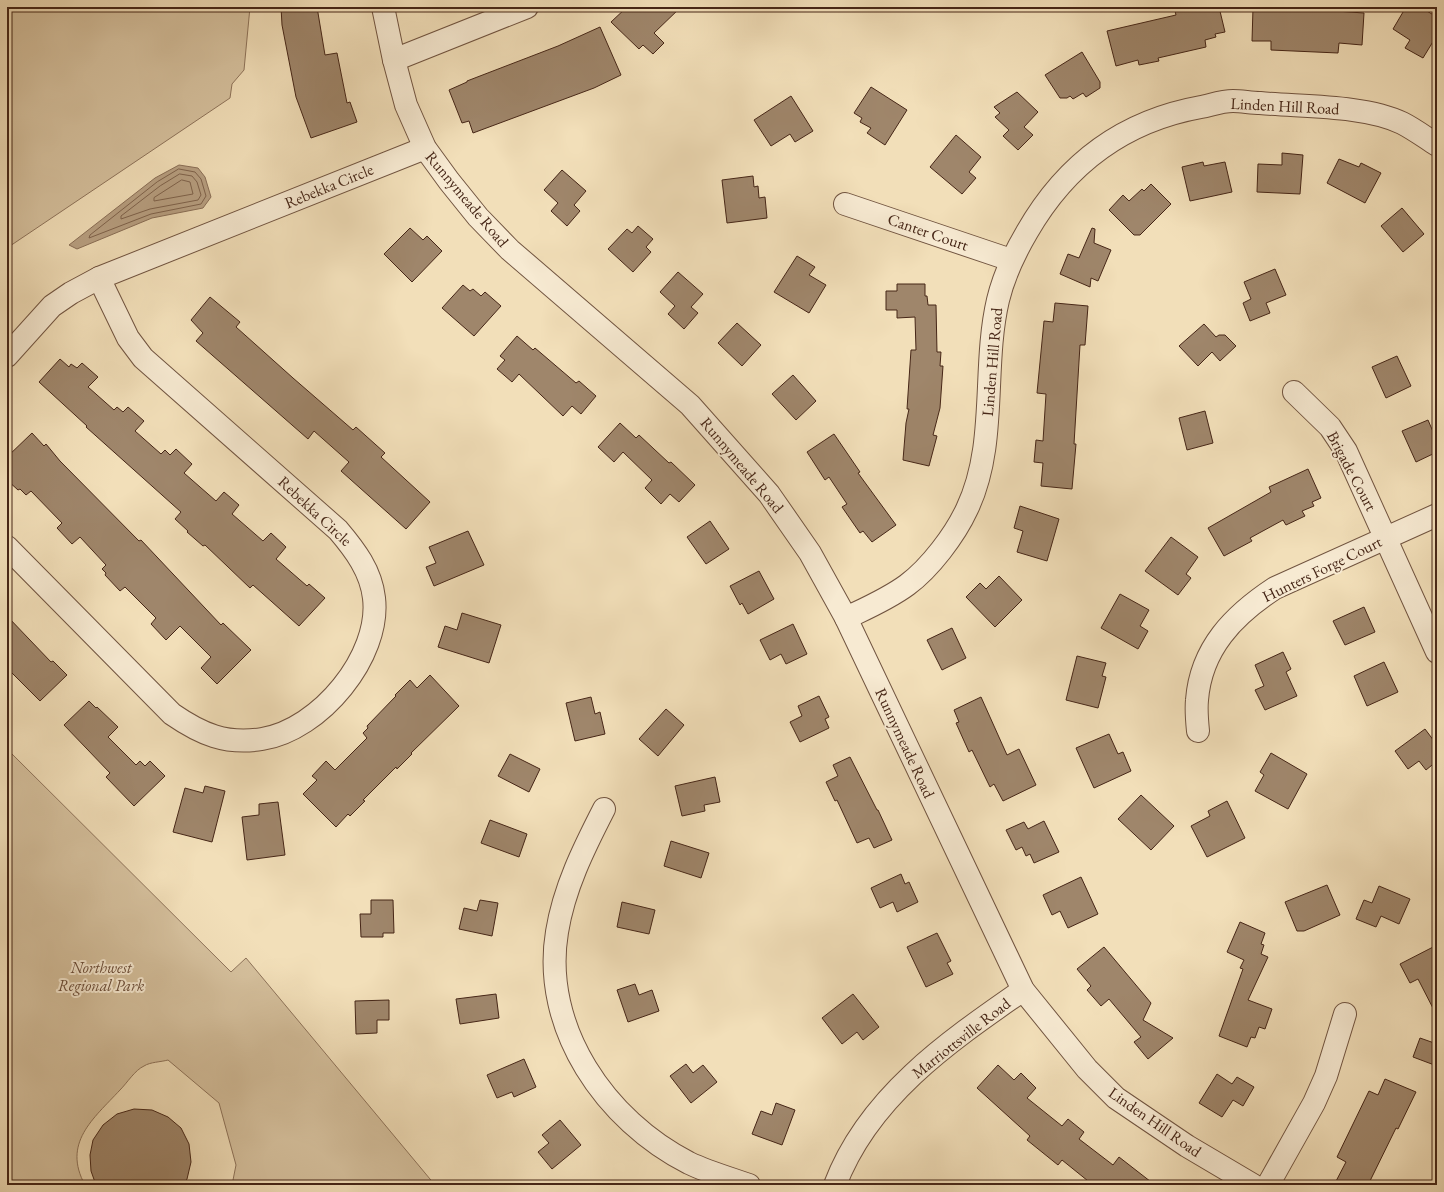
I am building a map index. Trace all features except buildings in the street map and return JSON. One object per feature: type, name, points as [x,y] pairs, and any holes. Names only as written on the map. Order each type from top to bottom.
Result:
[{"type":"street","name":"Runnymeade Road","points":[[383,7],[394,60],[406,105],[425,148],[478,217],[510,250],[690,405],[718,434],[774,500],[810,552],[846,618],[1023,990]]},
{"type":"street","points":[[394,60],[527,7]]},
{"type":"street","name":"Linden Hill Road","points":[[846,618],[878,603],[908,584],[933,559],[954,533],[968,508],[978,479],[985,444],[992,341],[998,300],[1010,260],[1038,212],[1072,171],[1105,144],[1136,126],[1185,110],[1231,101],[1362,111],[1400,122],[1437,145]]},
{"type":"street","name":"Rebekka Circle","points":[[7,356],[52,306],[71,293],[99,278],[425,148]]},
{"type":"street","name":"Canter Court","points":[[845,204],[1010,260]]},
{"type":"street","name":"Rebekka Circle","points":[[7,547],[172,714],[195,730],[216,737],[236,741],[263,739],[285,732],[306,720],[326,703],[351,676],[365,652],[374,626],[374,598],[369,576],[356,550],[338,530],[143,358],[128,338],[99,278]]},
{"type":"street","name":"Brigade Court","points":[[1294,392],[1330,426],[1346,451],[1437,652]]},
{"type":"street","name":"Hunters Forge Court","points":[[1198,731],[1197,700],[1202,672],[1214,644],[1251,604],[1275,588],[1437,515]]},
{"type":"street","points":[[604,809],[583,850],[567,889],[557,932],[554,968],[560,1005],[572,1041],[594,1082],[622,1116],[654,1142],[690,1163],[749,1185]]},
{"type":"street","name":"Linden Hill Road","points":[[1023,990],[1053,1030],[1087,1069],[1116,1098],[1187,1146],[1253,1185]]},
{"type":"street","name":"Marriottsville Road","points":[[835,1185],[860,1135],[885,1103],[914,1073],[964,1031],[1023,990]]},
{"type":"street","points":[[1268,1185],[1314,1103],[1326,1076],[1345,1014]]},
{"type":"green space","points":[[7,7],[250,7],[244,70],[232,84],[230,98],[7,248]]},
{"type":"green space","name":"Northwest Regional Park","points":[[7,749],[231,972],[246,958],[435,1185],[232,1185],[236,1165],[219,1103],[168,1060],[149,1064],[137,1070],[91,1122],[79,1144],[77,1157],[79,1170],[85,1185],[7,1185]]},
{"type":"water","points":[[179,165],[198,168],[205,177],[211,197],[203,208],[152,218],[77,249],[69,245],[155,178]]}]
